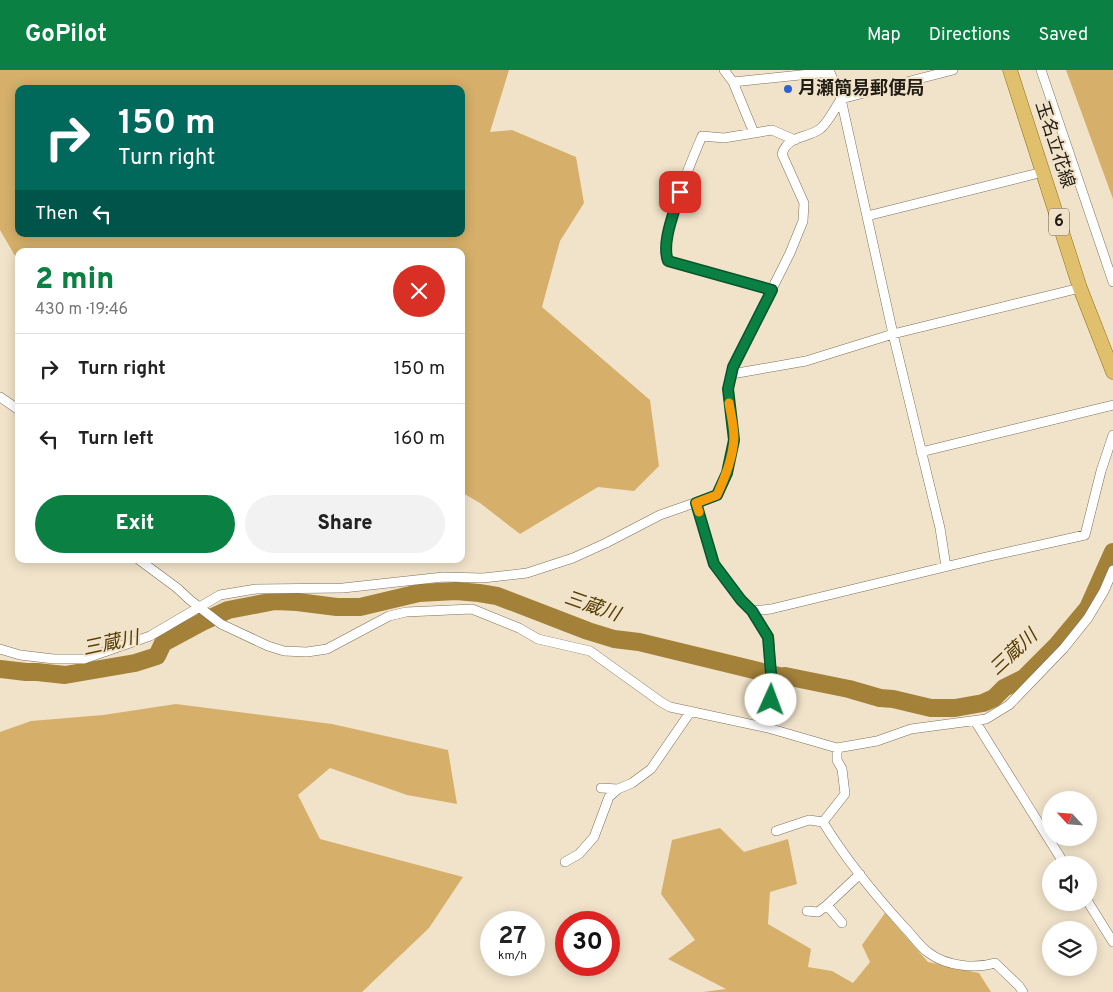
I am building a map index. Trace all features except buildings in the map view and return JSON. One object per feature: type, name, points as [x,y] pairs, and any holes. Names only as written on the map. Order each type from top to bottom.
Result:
[{"type":"main road","name":"玉名立花線","points":[[1010,70],[1080,288],[1113,372]]},
{"type":"street","points":[[724,70],[733,82],[754,133]]},
{"type":"street","points":[[0,649],[20,655],[54,659],[84,659],[150,636],[198,606],[220,595],[256,588],[343,588],[443,577],[483,578],[527,573],[573,558],[660,515],[717,495],[727,473],[734,440],[728,389],[733,367],[772,290],[803,221],[804,204],[782,154],[784,146],[821,128],[841,99],[953,70]]},
{"type":"street","points":[[1041,70],[1113,282]]},
{"type":"street","points":[[733,82],[829,71],[841,99],[893,334],[940,528],[946,567]]},
{"type":"street","points":[[772,290],[668,261],[665,253],[684,176],[702,136],[724,138],[772,130],[795,140]]},
{"type":"street","points":[[867,216],[1043,172]]},
{"type":"street","points":[[732,374],[806,361],[893,334],[1080,288]]},
{"type":"street","points":[[0,397],[15,407]]},
{"type":"street","points":[[922,452],[1113,405]]},
{"type":"street","points":[[752,611],[771,609],[1085,535],[1101,471],[1113,436]]},
{"type":"street","points":[[696,503],[714,564],[741,600],[752,611],[768,637],[772,686],[768,728]]},
{"type":"street","points":[[143,563],[221,624],[268,646],[284,651],[307,652],[327,649],[389,616],[406,612],[472,609],[519,628],[538,639],[590,651],[660,702],[670,707],[768,728],[837,748],[877,741],[911,728],[986,719],[1009,705],[1040,674],[1088,618],[1104,591],[1113,570]]},
{"type":"street","points":[[565,862],[579,854],[594,837],[609,797],[618,789],[632,783],[652,769],[691,711]]},
{"type":"street","points":[[975,720],[1059,856]]},
{"type":"street","points":[[823,822],[845,794],[842,769],[837,760],[837,748]]},
{"type":"street","points":[[601,788],[618,789]]},
{"type":"street","points":[[776,831],[809,820],[823,822],[876,896],[929,954],[952,964],[985,966],[996,963],[1023,992]]},
{"type":"street","points":[[807,911],[818,912],[860,874]]},
{"type":"street","points":[[827,905],[842,924]]},
{"type":"street","points":[[1094,911],[1113,942]]},
{"type":"shaded area","points":[[0,70],[509,70],[490,132],[512,130],[576,157],[584,203],[560,241],[542,307],[650,400],[659,466],[634,491],[598,487],[520,534],[480,503],[465,494],[465,248],[15,248],[15,256],[0,230]]},
{"type":"shaded area","points":[[1066,70],[1113,70],[1113,199]]},
{"type":"shaded area","points":[[176,704],[332,724],[448,750],[457,804],[407,795],[330,768],[298,795],[320,839],[463,877],[429,928],[362,992],[0,992],[0,732],[31,721],[103,715]]},
{"type":"shaded area","points":[[720,828],[744,852],[788,839],[797,884],[770,892],[768,924],[811,949],[808,967],[832,971],[853,983],[870,962],[862,945],[885,913],[928,962],[979,973],[991,992],[703,992],[726,989],[668,959],[695,940],[661,894],[672,840]]},
{"type":"waterway","name":"三蔵川","points":[[0,669],[65,675],[135,663],[157,656],[163,643],[228,610],[275,601],[337,607],[360,607],[419,593],[456,591],[497,596],[614,639],[639,642],[783,677],[849,689],[880,698],[893,699],[931,708],[955,708],[983,703],[994,698],[1004,688],[1024,678],[1057,645],[1088,608],[1113,552]]},
{"type":"slow traffic","points":[[699,512],[696,503],[717,495],[727,473],[734,440],[729,403]]},
{"type":"place","name":"月瀬簡易郵便局","points":[[788,89]]},
{"type":"route","points":[[680,192],[667,240],[665,253],[668,261],[772,290],[733,367],[728,389],[734,440],[727,473],[717,495],[696,503],[714,564],[741,600],[752,611],[768,637],[772,686],[771,700]]}]
